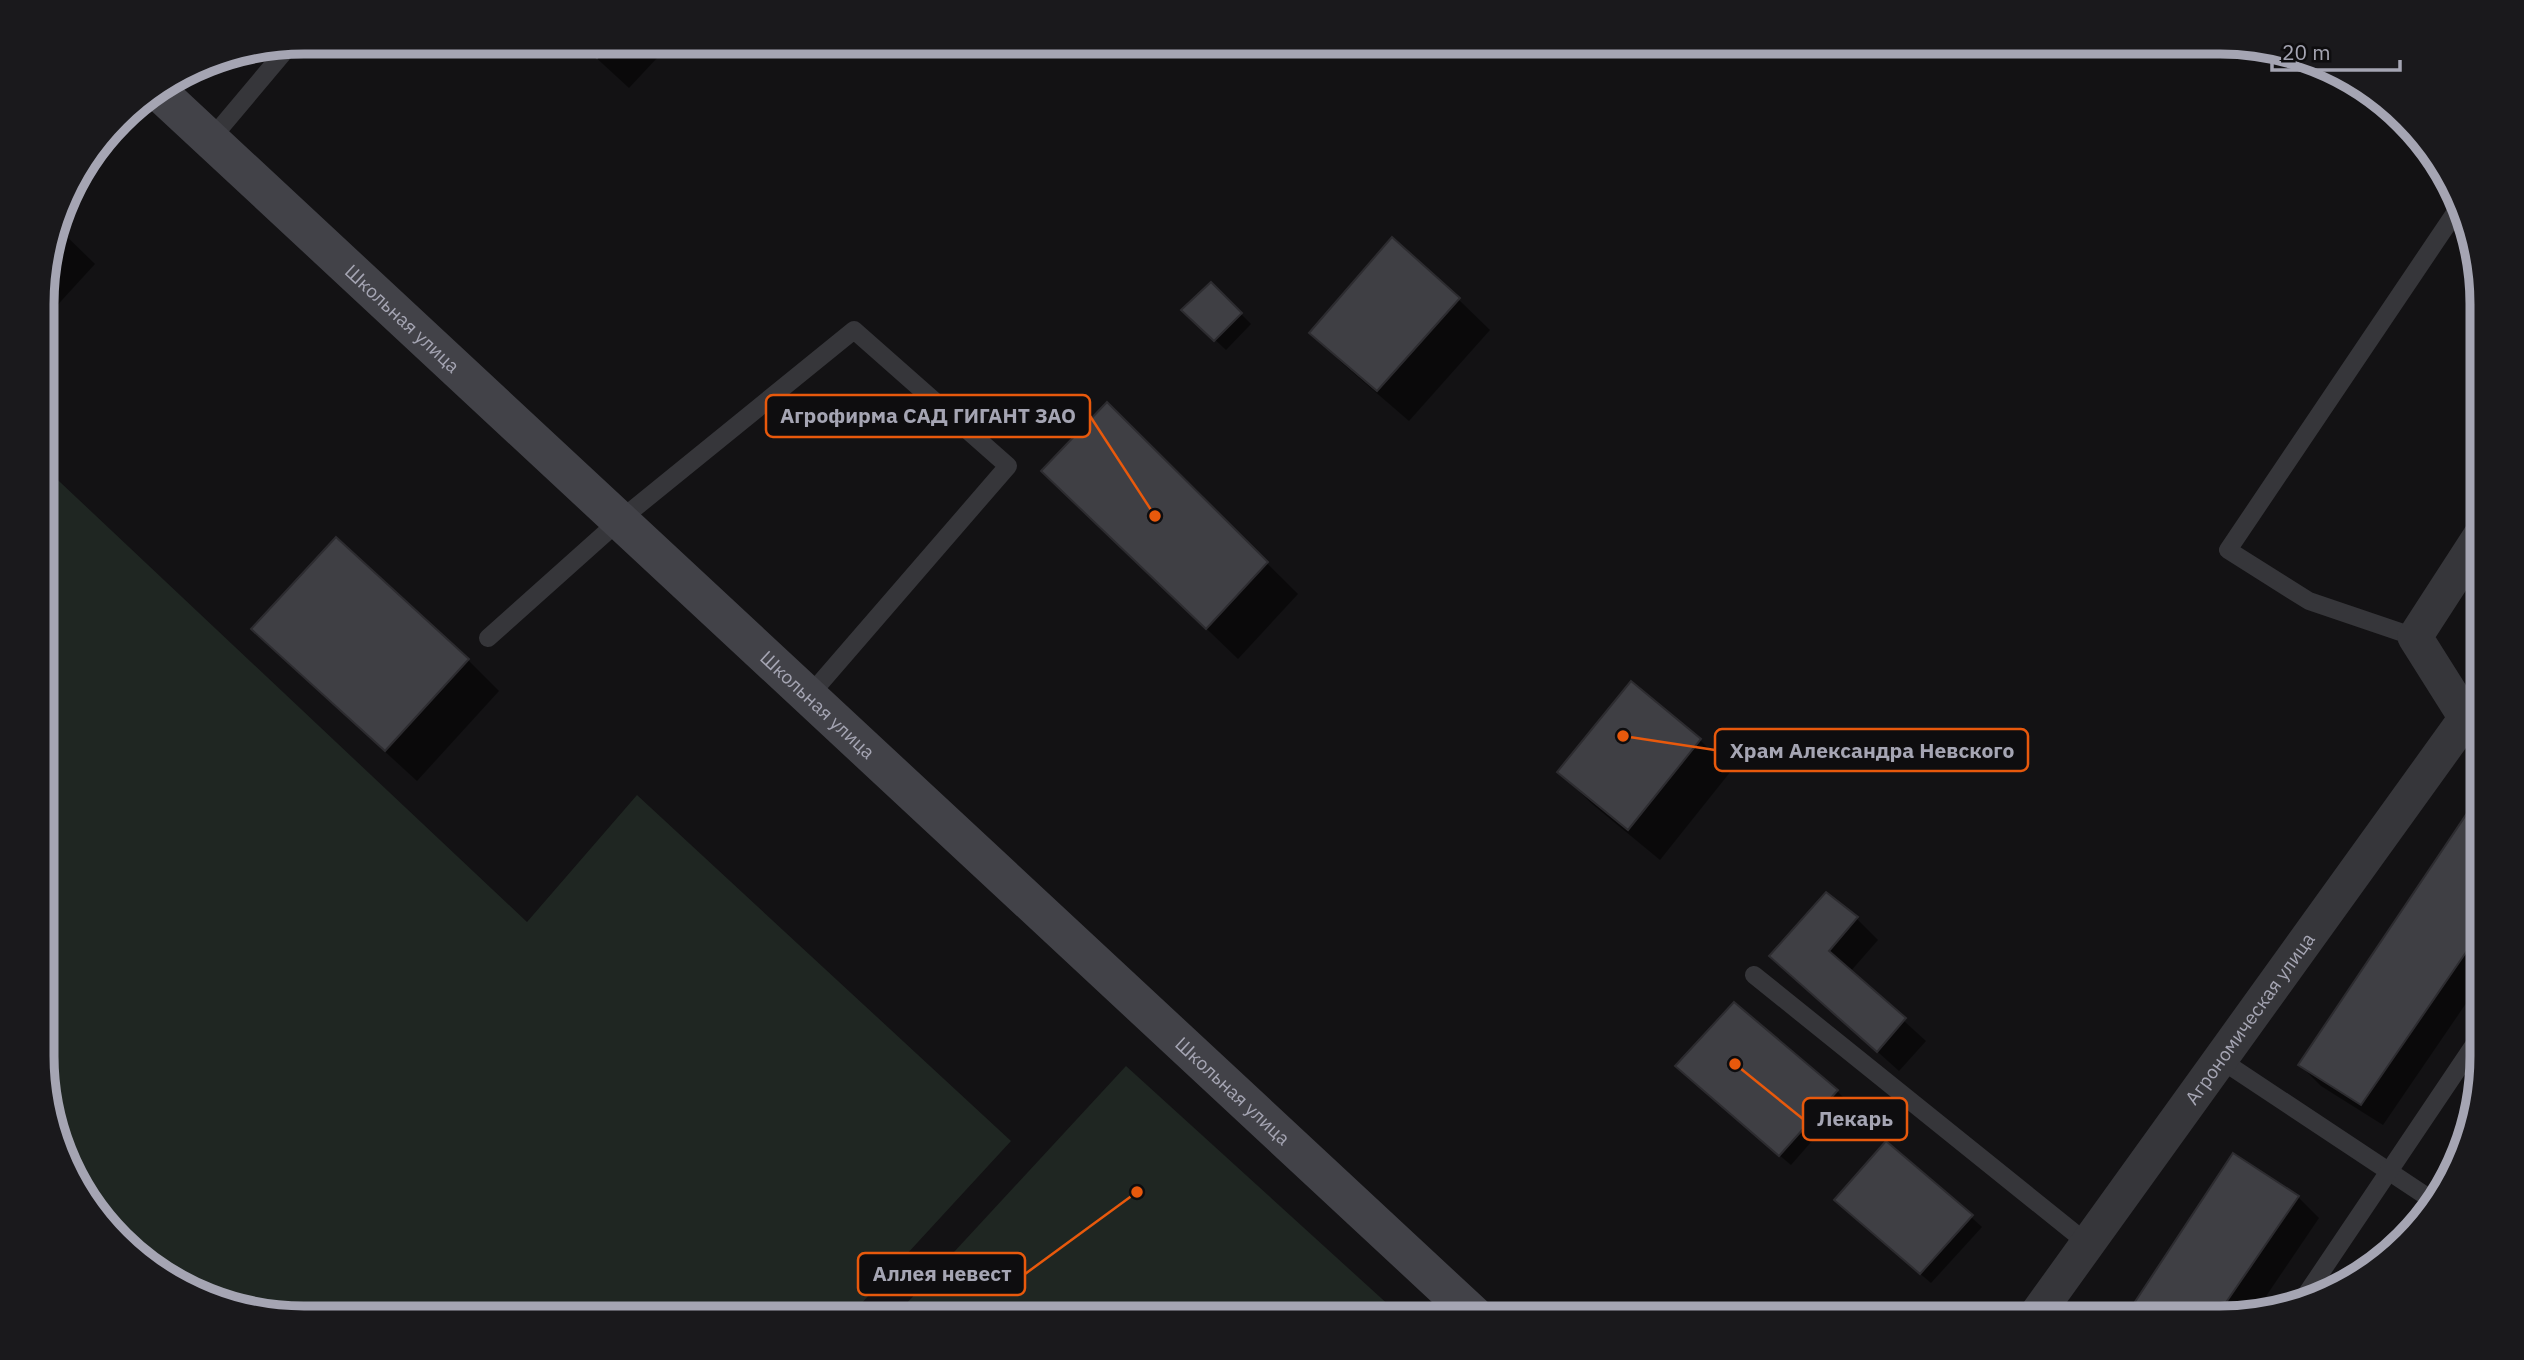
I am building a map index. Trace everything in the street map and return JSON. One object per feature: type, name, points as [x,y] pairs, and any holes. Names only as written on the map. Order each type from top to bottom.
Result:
[{"type":"street","name":"Школьная улица","points":[[164,97],[1464,1306]]},
{"type":"street","points":[[2470,552],[2415,637],[2470,717]]},
{"type":"street","name":"Агрономическая улица","points":[[2042,1306],[2221,1060],[2470,728]]},
{"type":"lane","points":[[211,139],[281,55]]},
{"type":"lane","points":[[2415,637],[2309,601],[2228,550],[2453,216]]},
{"type":"lane","points":[[488,638],[620,520],[854,330],[1008,466],[809,696]]},
{"type":"lane","points":[[1754,975],[2087,1243]]},
{"type":"lane","points":[[2311,1288],[2470,1051]]},
{"type":"lane","points":[[2221,1060],[2427,1197]]},
{"type":"shaded area","points":[[55,477],[527,922],[637,795],[1011,1141],[859,1306],[288,1305],[256,1301],[209,1287],[165,1264],[116,1220],[96,1195],[73,1151],[56,1088]]},
{"type":"shaded area","points":[[1126,1066],[1390,1306],[904,1306]]},
{"type":"building","points":[[1392,237],[1460,298],[1377,391],[1309,333]]},
{"type":"building","points":[[1211,282],[1242,313],[1214,341],[1181,310]]},
{"type":"building","points":[[1107,402],[1268,562],[1206,629],[1041,471]]},
{"type":"building","points":[[336,537],[469,659],[385,751],[251,629]]},
{"type":"building","points":[[1631,681],[1701,739],[1628,830],[1557,772]]},
{"type":"building","points":[[2470,809],[2470,946],[2361,1105],[2298,1065]]},
{"type":"building","points":[[1826,892],[1858,917],[1829,951],[1906,1018],[1877,1052],[1769,956]]},
{"type":"building","points":[[1734,1002],[1838,1090],[1779,1156],[1675,1066]]},
{"type":"building","points":[[1886,1141],[1973,1215],[1920,1274],[1834,1200]]},
{"type":"building","points":[[2233,1153],[2299,1196],[2224,1306],[2132,1306]]},
{"type":"place","name":"Агрофирма САД ГИГАНТ ЗАО","points":[[1155,516]]},
{"type":"place","name":"Храм Александра Невского","points":[[1623,736]]},
{"type":"place","name":"Лекарь","points":[[1735,1064]]},
{"type":"place","name":"Аллея невест","points":[[1137,1192]]}]
